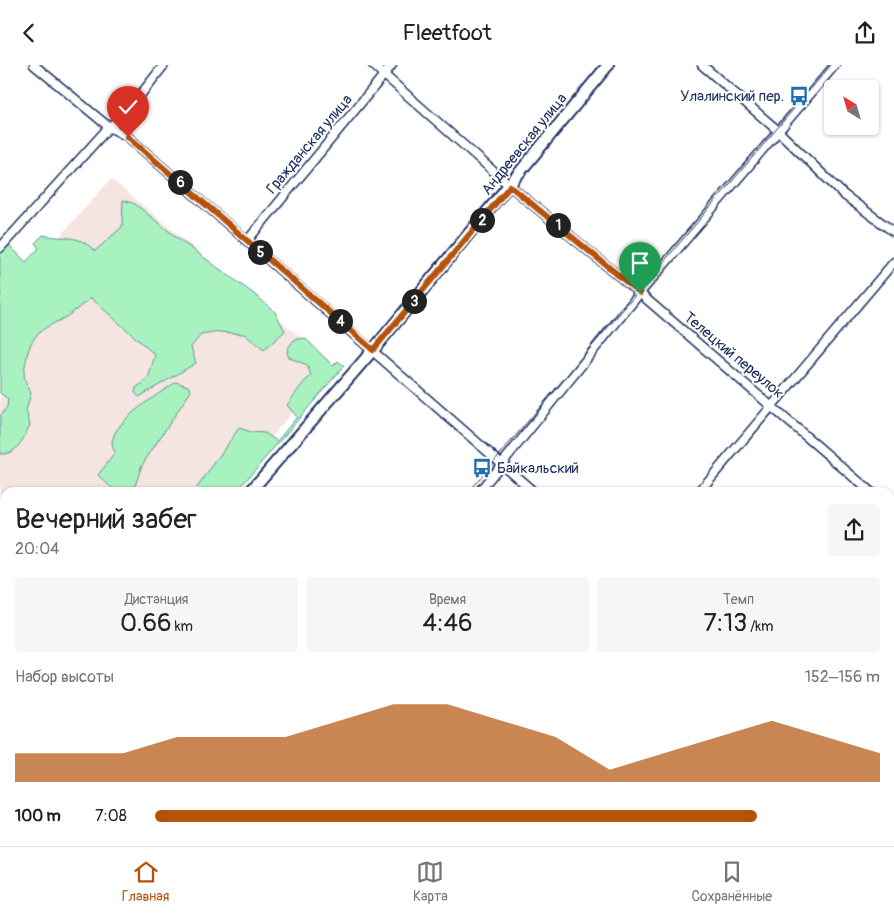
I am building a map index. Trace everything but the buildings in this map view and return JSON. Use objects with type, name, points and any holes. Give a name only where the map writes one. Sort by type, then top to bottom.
[{"type":"street","points":[[34,65],[109,127],[128,137],[528,487]]},
{"type":"street","points":[[0,248],[109,127],[127,112],[164,65]]},
{"type":"street","name":"Телецкий переулок","points":[[373,65],[510,186],[640,293],[865,487]]},
{"type":"street","name":"Гражданская улица","points":[[247,241],[392,65]]},
{"type":"street","name":"Андреевская улица","points":[[254,487],[373,350],[608,65]]},
{"type":"street","points":[[702,65],[778,131],[844,195],[894,233]]},
{"type":"street","points":[[483,487],[640,293],[835,65]]},
{"type":"street","points":[[703,487],[894,262]]},
{"type":"shaded area","points":[[111,179],[333,364],[229,487],[0,487],[0,303]]},
{"type":"green space","points":[[123,200],[135,204],[180,240],[254,294],[275,312],[285,331],[264,350],[244,334],[220,332],[201,335],[191,347],[196,363],[139,397],[135,393],[136,388],[148,379],[155,355],[91,298],[66,317],[46,327],[33,340],[24,371],[31,393],[26,410],[30,425],[16,449],[6,454],[0,454],[0,416],[7,407],[8,399],[0,393],[0,254],[8,244],[26,262],[39,248],[35,243],[43,235],[77,239],[89,245],[95,251],[122,227]]},
{"type":"green space","points":[[305,338],[333,366],[338,361],[344,366],[240,487],[198,487],[239,428],[251,432],[265,433],[277,441],[297,417],[287,405],[304,382],[311,376],[307,365],[290,358],[287,354],[288,348],[294,340]]},
{"type":"green space","points":[[176,382],[188,386],[191,391],[142,465],[135,487],[111,487],[98,475],[115,453],[112,442],[115,433],[129,416]]},
{"type":"tram line","points":[[472,487],[831,65]]},
{"type":"place","name":"Улалинский пер.","points":[[799,96]]},
{"type":"place","name":"Байкальский","points":[[482,468]]},
{"type":"route","points":[[128,137],[373,350],[510,186],[640,293]]}]
